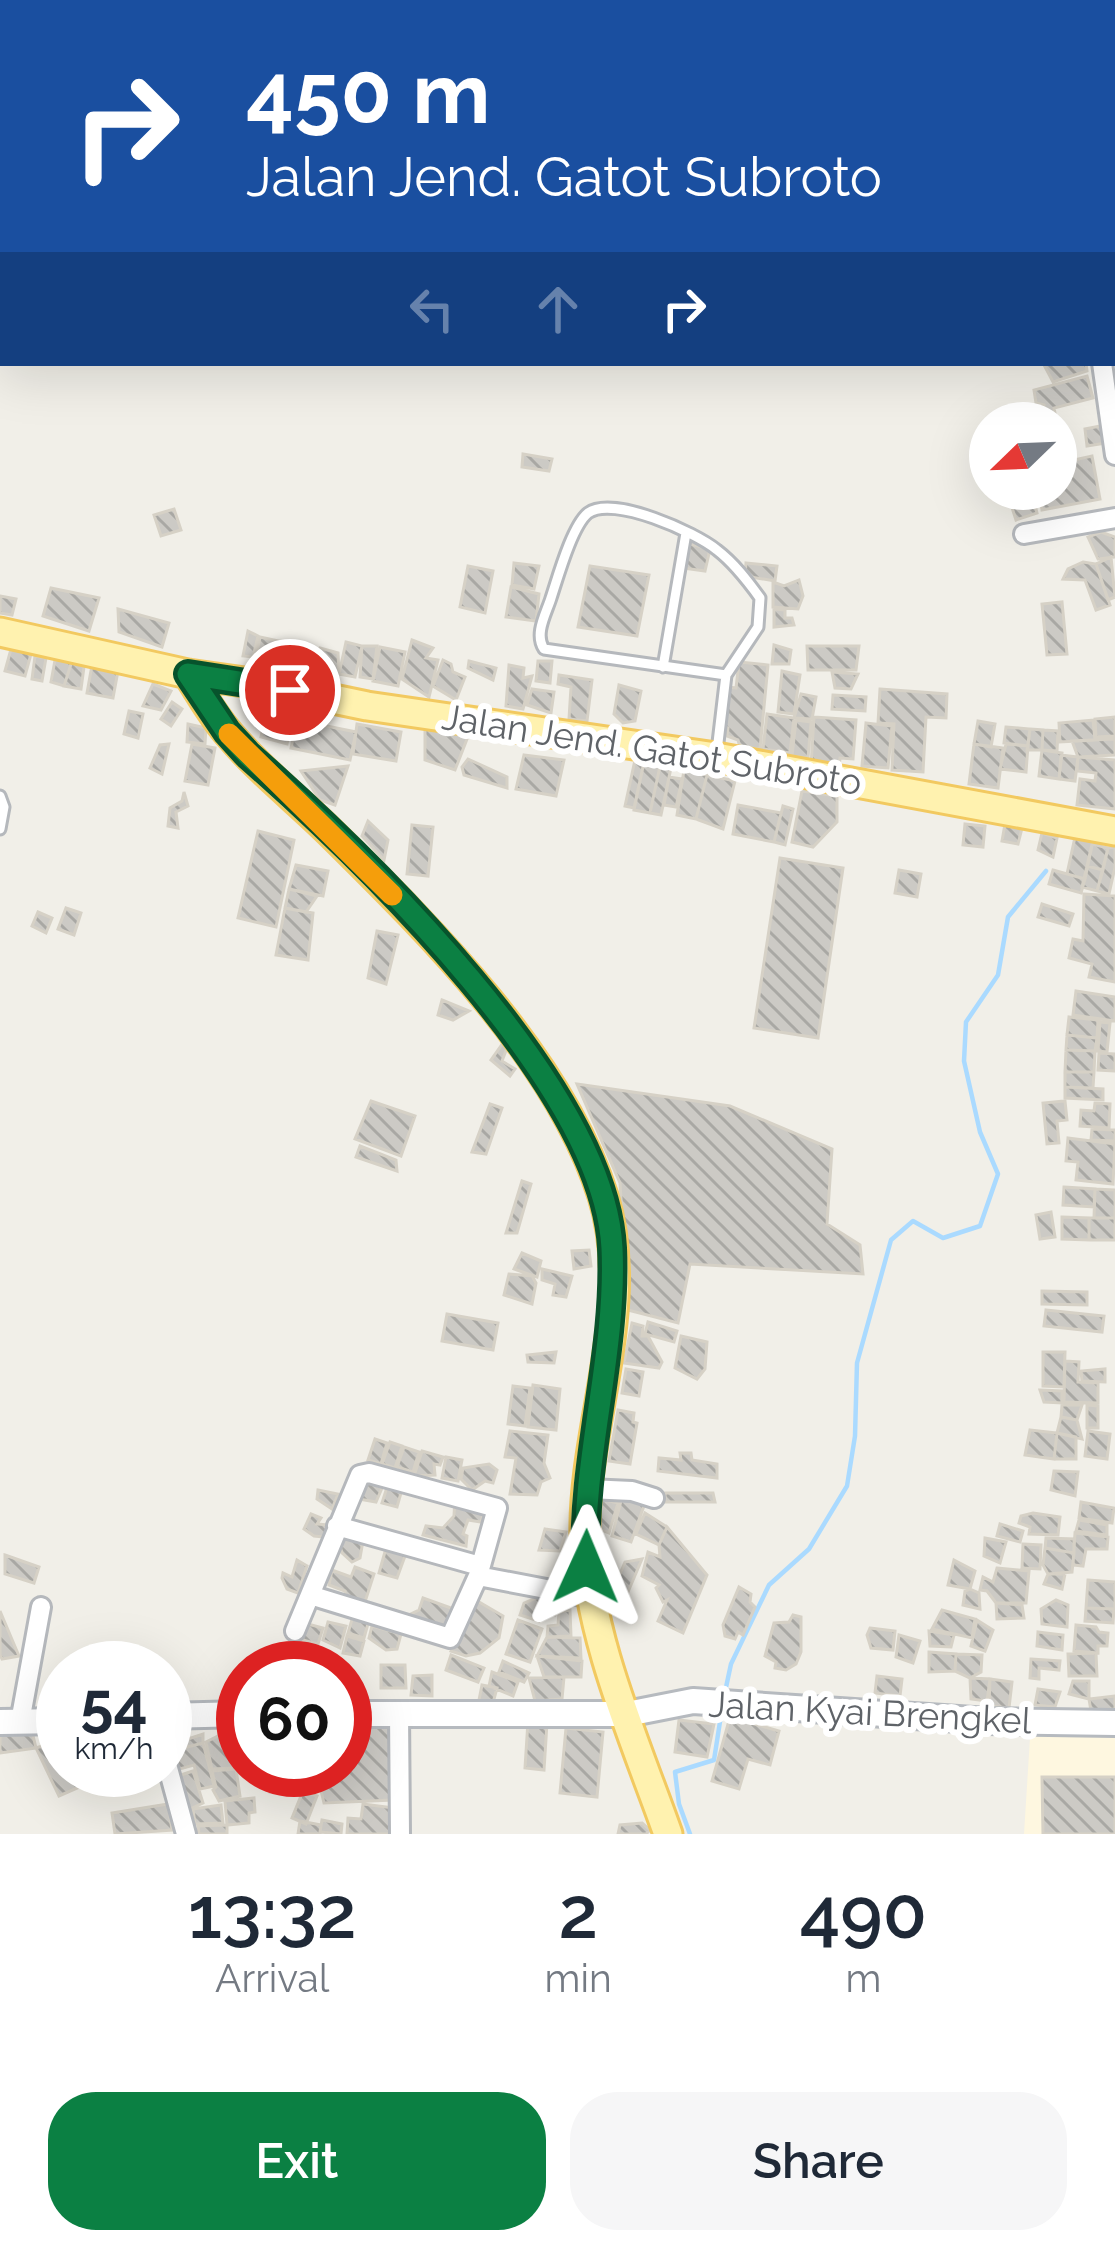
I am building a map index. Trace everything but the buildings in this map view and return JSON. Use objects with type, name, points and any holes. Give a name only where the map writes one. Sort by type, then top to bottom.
[{"type":"main road","name":"Jalan Jend. Gatot Subroto","points":[[0,632],[188,674],[367,706],[716,757],[1115,831]]},
{"type":"main road","points":[[188,674],[238,743],[412,915],[493,1007],[550,1090],[592,1169],[610,1231],[612,1301],[588,1490],[588,1597],[668,1834]]},
{"type":"main road","name":"Jalan Kyai Brengkel","points":[[372,1714],[627,1714],[674,1702],[988,1721],[1115,1723]]},
{"type":"street","points":[[1102,366],[1115,454]]},
{"type":"street","points":[[1024,534],[1115,518]]},
{"type":"street","points":[[295,1630],[355,1480],[367,1473],[495,1505],[479,1571],[448,1639],[310,1595]]},
{"type":"street","points":[[588,1490],[632,1491],[654,1498]]},
{"type":"street","points":[[337,1526],[479,1571],[588,1597]]},
{"type":"street","points":[[10,1722],[40,1607]]},
{"type":"street","points":[[399,1713],[400,1834]]},
{"type":"street","points":[[176,1797],[186,1834]]},
{"type":"lane","points":[[716,757],[726,675],[758,627],[762,602],[712,545],[625,508],[606,507],[589,513],[563,562],[538,635],[540,644],[548,652],[726,675]]},
{"type":"lane","points":[[663,667],[686,533]]},
{"type":"lane","points":[[0,796],[4,806],[0,829]]},
{"type":"shaded area","points":[[1031,1722],[1115,1722],[1115,1834],[1024,1834]]},
{"type":"waterway","points":[[725,1692],[731,1664],[769,1585],[809,1549],[847,1486],[855,1436],[857,1363],[891,1240],[913,1221],[943,1238],[980,1226],[998,1174],[980,1132],[964,1061],[966,1022],[998,975],[1008,917],[1046,871]]},
{"type":"waterway","points":[[690,1834],[679,1804],[675,1772],[714,1760],[722,1709]]},
{"type":"slow traffic","points":[[229,734],[392,895]]},
{"type":"route","points":[[290,690],[188,674],[248,755],[428,932],[493,1007],[562,1112],[602,1193],[612,1251],[612,1301],[588,1490],[586,1567]]}]
